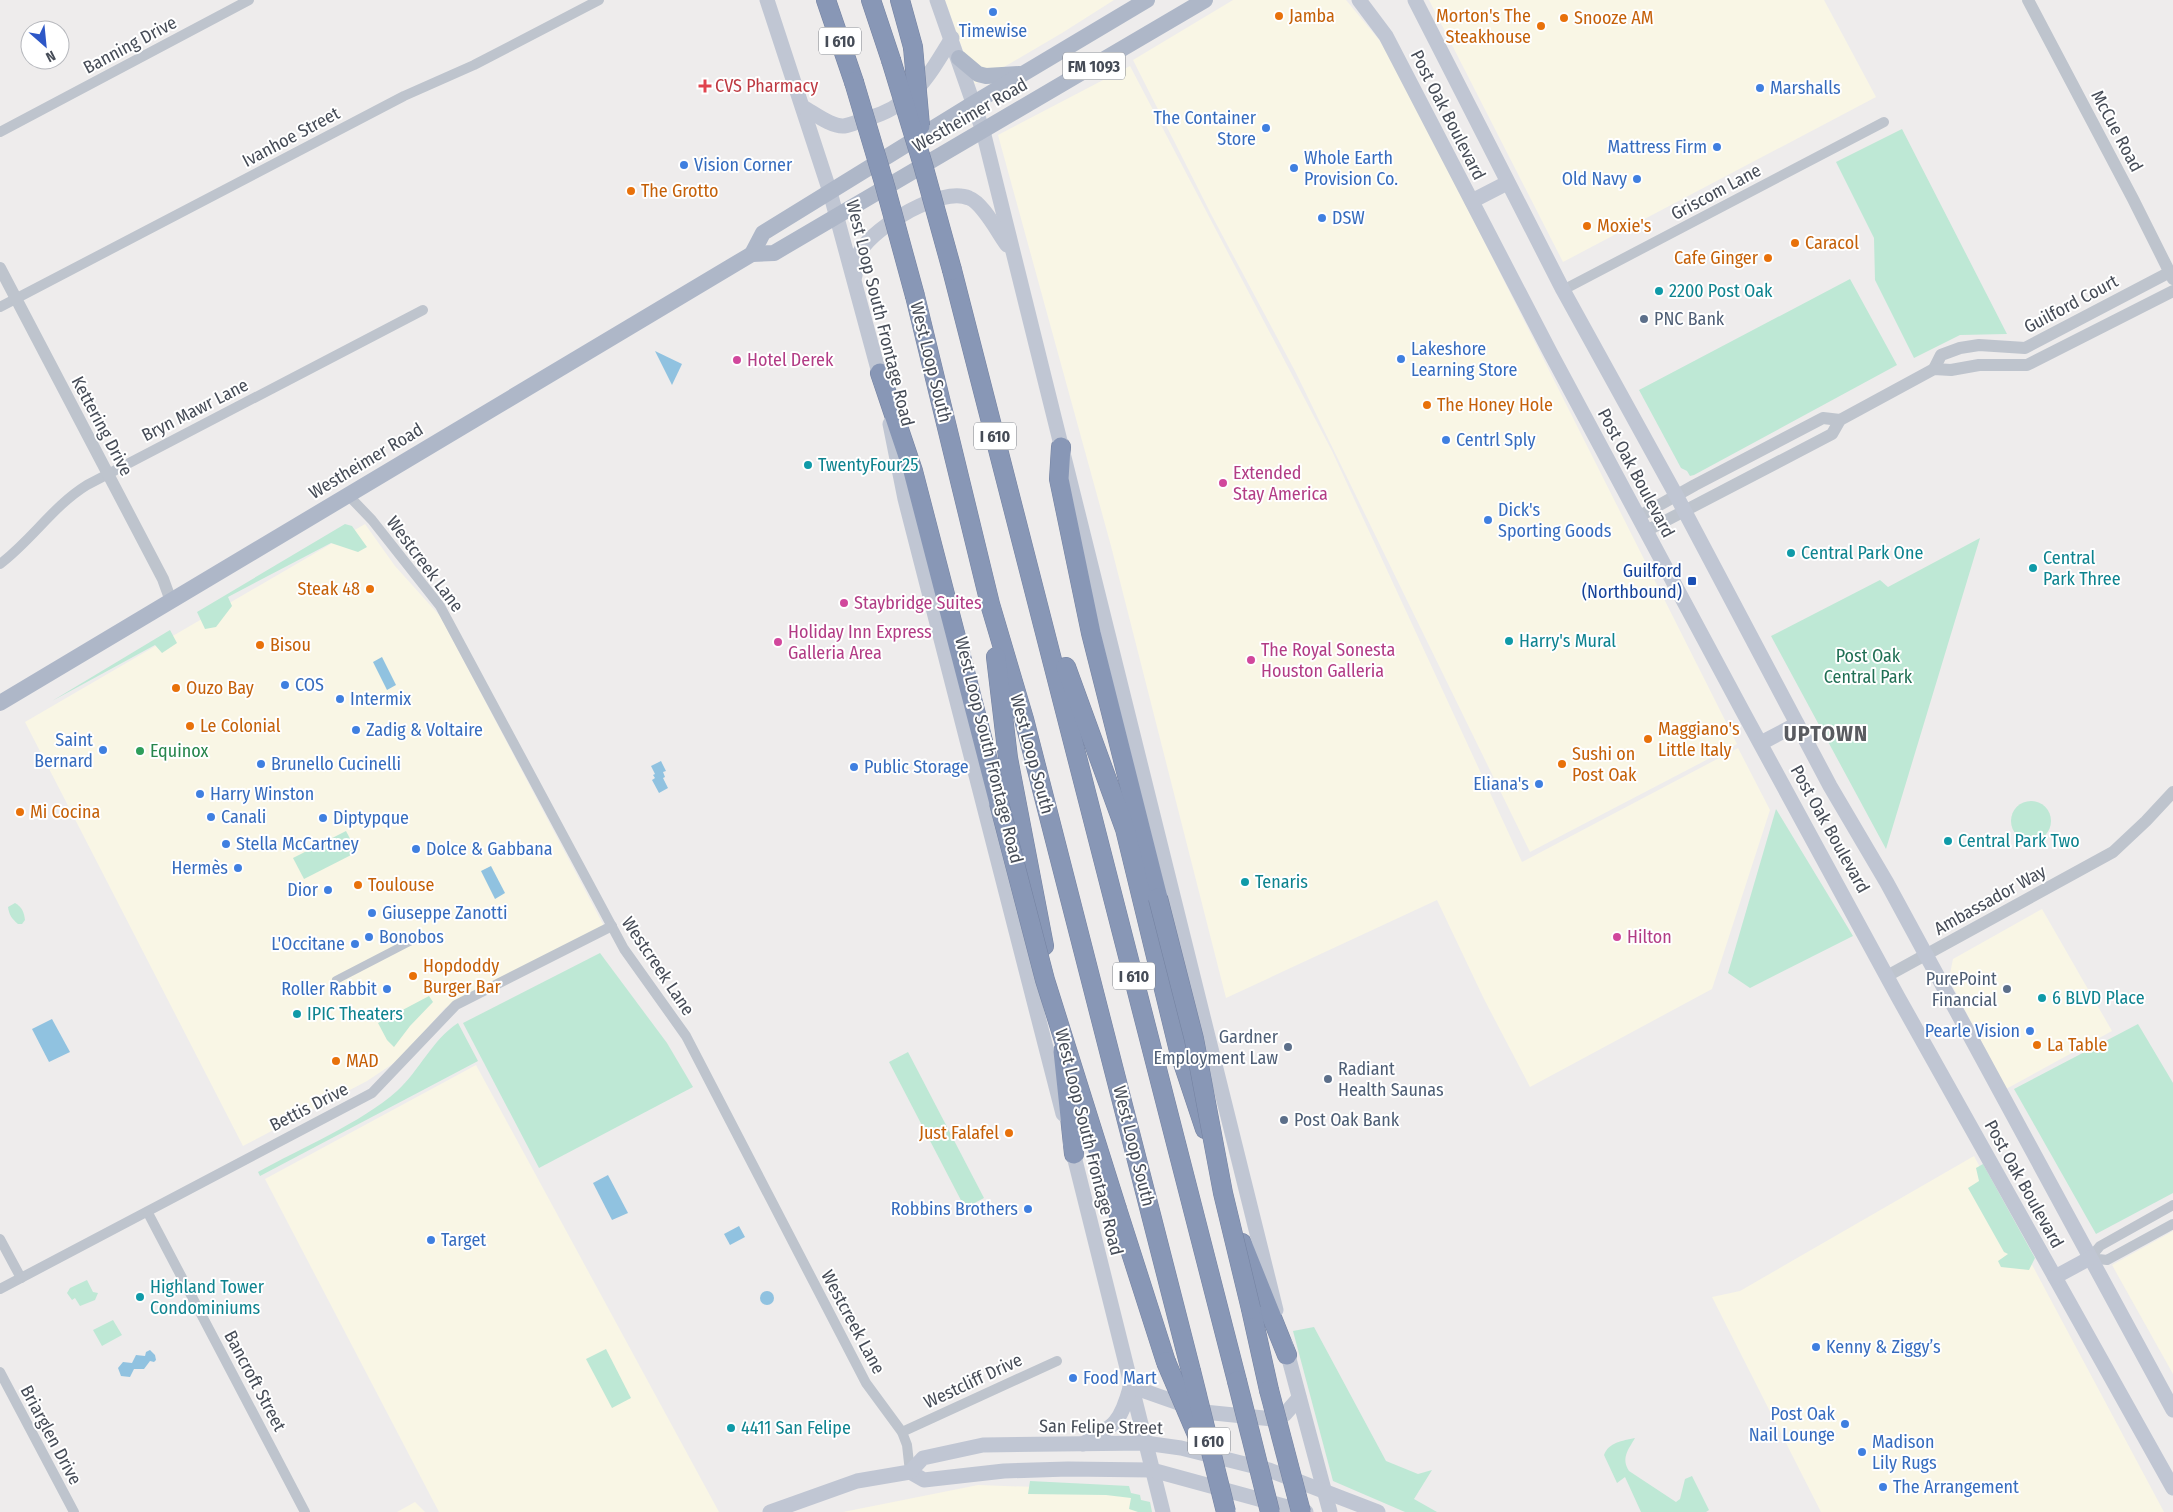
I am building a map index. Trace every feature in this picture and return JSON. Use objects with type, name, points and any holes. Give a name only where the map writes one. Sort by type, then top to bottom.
[{"type":"highway","name":"West Loop South","points":[[826,0],[854,82],[915,296],[990,604],[1026,729],[1226,1512]]},
{"type":"highway","name":"I 610","points":[[871,0],[924,165],[952,270],[1270,1512]]},
{"type":"highway","points":[[900,0],[912,46],[924,165]]},
{"type":"highway","points":[[880,373],[913,472],[1045,980],[1166,1362],[1221,1491]]},
{"type":"highway","points":[[1061,446],[1059,480],[1091,633],[1194,1039],[1223,1193],[1269,1390],[1301,1512]]},
{"type":"highway","points":[[1030,571],[1125,829],[1179,1051],[1245,1254],[1287,1355]]},
{"type":"highway","points":[[990,604],[1008,758],[1062,1039],[1074,1154]]},
{"type":"main road","name":"West Loop South Frontage Road","points":[[768,0],[830,192],[880,373],[905,499],[1074,1154],[1130,1386],[1163,1512]]},
{"type":"main road","points":[[937,0],[952,38],[983,131],[1287,1355],[1330,1512]]},
{"type":"main road","name":"Westheimer Road","points":[[752,254],[763,233],[974,103],[1147,0]]},
{"type":"main road","name":"Westheimer Road","points":[[0,703],[752,254],[774,253],[1205,0]]},
{"type":"main road","name":"Post Oak Boulevard","points":[[1359,0],[1386,36],[1638,517],[1887,976],[2173,1488]]},
{"type":"main road","name":"Post Oak Boulevard","points":[[1415,0],[1563,290],[1676,495],[1797,724],[1926,955],[2173,1410]]},
{"type":"main road","points":[[803,107],[843,126],[880,115],[910,97],[930,74],[952,38]]},
{"type":"main road","points":[[959,58],[978,74],[986,76],[1023,74]]},
{"type":"main road","points":[[1472,201],[1507,183]]},
{"type":"main road","points":[[854,283],[856,260],[868,239],[904,214],[928,202],[949,195],[972,199],[980,206],[1012,252]]},
{"type":"main road","points":[[1761,743],[1797,724]]},
{"type":"main road","points":[[2055,1277],[2090,1258]]},
{"type":"main road","points":[[1082,1444],[1112,1426],[1121,1416],[1130,1386],[1204,1412],[1273,1419],[1285,1414],[1299,1398]]},
{"type":"main road","name":"San Felipe Street","points":[[776,1510],[858,1481],[910,1472],[923,1458],[983,1445],[1145,1443],[1226,1458],[1269,1470],[1323,1489],[1378,1512]]},
{"type":"main road","name":"San Felipe Street","points":[[910,1472],[924,1480],[1022,1470],[1068,1468],[1152,1470],[1306,1512]]},
{"type":"street","name":"Banning Drive","points":[[0,132],[249,0]]},
{"type":"street","name":"Ivanhoe Street","points":[[0,307],[404,96],[474,65],[599,0]]},
{"type":"street","name":"McCue Road","points":[[2028,0],[2133,199],[2171,276]]},
{"type":"street","name":"Griscom Lane","points":[[1563,290],[1884,122]]},
{"type":"street","name":"Kettering Drive","points":[[0,268],[163,578],[171,601]]},
{"type":"street","name":"Guilford Court","points":[[1934,369],[1941,355],[1960,348],[1980,345],[2025,348],[2122,298],[2171,276]]},
{"type":"street","name":"Guilford Court","points":[[1646,531],[1832,434],[1840,420],[1934,369],[1951,370],[1979,365],[2027,365],[2173,291]]},
{"type":"street","points":[[2122,298],[2130,313]]},
{"type":"street","name":"Bryn Mawr Lane","points":[[0,564],[20,547],[75,492],[422,310]]},
{"type":"street","name":"Guilford Court","points":[[1638,517],[1823,418],[1840,420]]},
{"type":"street","name":"Westcreek Lane","points":[[348,495],[372,520],[440,606],[612,926],[638,971],[686,1036],[866,1383],[902,1432],[907,1445],[910,1472]]},
{"type":"street","name":"Ambassador Way","points":[[1887,976],[2113,852],[2173,792]]},
{"type":"street","name":"Bettis Drive","points":[[0,1289],[372,1093],[456,1005],[612,926]]},
{"type":"street","points":[[336,980],[420,936]]},
{"type":"street","points":[[2090,1258],[2100,1246],[2173,1205]]},
{"type":"street","name":"Bancroft Street","points":[[148,1212],[305,1512]]},
{"type":"street","points":[[2090,1258],[2107,1260],[2173,1224]]},
{"type":"street","points":[[0,1238],[21,1278]]},
{"type":"street","name":"Westcliff Drive","points":[[902,1432],[1057,1361]]},
{"type":"street","name":"Briarglen Drive","points":[[0,1372],[74,1512]]},
{"type":"shaded area","points":[[945,0],[1114,0],[975,84]]},
{"type":"shaded area","points":[[1233,0],[1346,0],[1380,41],[1412,98],[1737,744],[1530,852],[1296,373],[1211,214],[1133,60]]},
{"type":"shaded area","points":[[1429,0],[1824,0],[1876,97],[1563,262]]},
{"type":"shaded area","points":[[1130,66],[1332,451],[1522,862],[1738,748],[1770,810],[1712,989],[1530,1087],[1484,999],[1437,900],[1226,998],[1111,546],[998,135]]},
{"type":"shaded area","points":[[365,524],[395,566],[440,616],[604,926],[445,1008],[400,1059],[367,1081],[243,1146],[25,722]]},
{"type":"shaded area","points":[[2042,909],[2112,1031],[2006,1089],[1949,979],[1953,959]]},
{"type":"shaded area","points":[[476,1065],[719,1512],[439,1512],[265,1179]]},
{"type":"shaded area","points":[[1974,1156],[2164,1512],[1821,1512],[1712,1297],[1740,1291]]},
{"type":"shaded area","points":[[2173,1231],[2173,1374],[2112,1265]]},
{"type":"shaded area","points":[[978,1485],[1123,1490],[1145,1509],[1144,1512],[843,1512]]},
{"type":"shaded area","points":[[415,1502],[425,1512],[397,1512]]},
{"type":"green space","points":[[1902,129],[2007,334],[1960,335],[1914,358],[1875,280],[1874,238],[1836,162]]},
{"type":"green space","points":[[1850,279],[1897,365],[1690,476],[1687,471],[1681,468],[1639,390]]},
{"type":"green space","points":[[345,524],[352,526],[367,547],[358,552],[331,543],[228,597],[232,606],[216,627],[205,629],[197,612]]},
{"type":"green space","name":"Post Oak Central Park","points":[[1980,538],[1886,849],[1771,636],[1880,580],[1888,587]]},
{"type":"green space","points":[[170,630],[177,643],[162,653],[155,645],[52,701]]},
{"type":"green space","points":[[2035,801],[2042,804],[2048,810],[2051,821],[2050,829],[2042,838],[2035,841],[2027,841],[2020,838],[2012,829],[2011,817],[2014,810],[2023,802]]},
{"type":"green space","points":[[1776,809],[1853,936],[1750,988],[1728,973]]},
{"type":"green space","points":[[346,831],[357,852],[304,879],[293,858]]},
{"type":"green space","points":[[15,903],[23,912],[25,920],[22,924],[18,924],[9,912],[8,907]]},
{"type":"green space","points":[[600,953],[667,1043],[693,1087],[539,1168],[463,1023]]},
{"type":"green space","points":[[429,996],[433,1002],[410,1026],[394,1047],[387,1040],[378,1023]]},
{"type":"green space","points":[[458,1023],[478,1061],[260,1176],[258,1172],[349,1124],[382,1103],[405,1083],[433,1046]]},
{"type":"green space","points":[[2138,1024],[2173,1083],[2173,1193],[2096,1234],[2014,1089]]},
{"type":"green space","points":[[908,1052],[984,1198],[965,1208],[889,1062]]},
{"type":"green space","points":[[1983,1164],[2035,1258],[2029,1270],[2001,1267],[1998,1261],[2008,1254],[2004,1252],[1968,1188],[1979,1181],[1976,1168]]},
{"type":"green space","points":[[87,1280],[93,1292],[98,1293],[95,1300],[80,1306],[75,1298],[72,1300],[67,1293],[70,1288]]},
{"type":"green space","points":[[113,1320],[122,1335],[102,1346],[93,1330]]},
{"type":"green space","points":[[1314,1327],[1386,1461],[1418,1474],[1432,1470],[1414,1499],[1437,1512],[1405,1512],[1333,1481],[1293,1331]]},
{"type":"green space","points":[[606,1349],[631,1398],[612,1408],[586,1359]]},
{"type":"green space","points":[[1635,1438],[1626,1458],[1629,1471],[1676,1502],[1680,1499],[1685,1479],[1692,1476],[1709,1510],[1706,1512],[1641,1512],[1625,1477],[1617,1483],[1604,1455],[1609,1447],[1621,1441]]},
{"type":"green space","points":[[1030,1481],[1129,1486],[1131,1493],[1140,1495],[1141,1500],[1150,1502],[1152,1512],[1138,1512],[1129,1509],[1131,1498],[1106,1495],[1028,1494]]},
{"type":"water","points":[[655,351],[682,364],[672,385]]},
{"type":"water","points":[[382,657],[396,685],[387,690],[373,662]]},
{"type":"water","points":[[661,761],[666,771],[663,772],[665,777],[663,778],[668,788],[659,793],[652,780],[655,778],[653,775],[655,774],[651,766]]},
{"type":"water","points":[[491,866],[505,893],[495,899],[481,871]]},
{"type":"water","points":[[52,1019],[70,1052],[49,1062],[32,1029]]},
{"type":"water","points":[[608,1175],[628,1213],[612,1220],[593,1183]]},
{"type":"water","points":[[739,1226],[745,1237],[730,1245],[724,1234]]},
{"type":"water","points":[[767,1291],[772,1293],[774,1298],[772,1303],[767,1305],[762,1303],[760,1298],[762,1293]]},
{"type":"water","points":[[150,1350],[155,1355],[156,1360],[154,1362],[150,1361],[144,1369],[134,1369],[130,1377],[121,1376],[118,1368],[123,1362],[132,1363],[136,1355],[145,1356],[146,1352]]},
{"type":"place","name":"Timewise","points":[[993,12]]},
{"type":"place","name":"Jamba","points":[[1279,16]]},
{"type":"place","name":"Snooze AM","points":[[1564,18]]},
{"type":"place","name":"Morton's The Steakhouse","points":[[1541,26]]},
{"type":"place","name":"CVS Pharmacy","points":[[705,86]]},
{"type":"place","name":"Marshalls","points":[[1760,88]]},
{"type":"place","name":"The Container Store","points":[[1266,128]]},
{"type":"place","name":"Mattress Firm","points":[[1717,147]]},
{"type":"place","name":"Vision Corner","points":[[684,165]]},
{"type":"place","name":"Whole Earth Provision Co.","points":[[1294,168]]},
{"type":"place","name":"Old Navy","points":[[1637,179]]},
{"type":"place","name":"The Grotto","points":[[631,191]]},
{"type":"place","name":"DSW","points":[[1322,218]]},
{"type":"place","name":"Moxie's","points":[[1587,226]]},
{"type":"place","name":"Caracol","points":[[1795,243]]},
{"type":"place","name":"Cafe Ginger","points":[[1768,258]]},
{"type":"place","name":"2200 Post Oak","points":[[1659,291]]},
{"type":"place","name":"PNC Bank","points":[[1644,319]]},
{"type":"place","name":"Lakeshore Learning Store","points":[[1401,359]]},
{"type":"place","name":"Hotel Derek","points":[[737,360]]},
{"type":"place","name":"The Honey Hole","points":[[1427,405]]},
{"type":"place","name":"Centrl Sply","points":[[1446,440]]},
{"type":"place","name":"TwentyFour25","points":[[808,465]]},
{"type":"place","name":"Extended Stay America","points":[[1223,483]]},
{"type":"place","name":"Dick's Sporting Goods","points":[[1488,520]]},
{"type":"place","name":"Central Park One","points":[[1791,553]]},
{"type":"place","name":"Central Park Three","points":[[2033,568]]},
{"type":"place","name":"Guilford (Northbound)","points":[[1692,581]]},
{"type":"place","name":"Steak 48","points":[[370,589]]},
{"type":"place","name":"Staybridge Suites","points":[[844,603]]},
{"type":"place","name":"Harry's Mural","points":[[1509,641]]},
{"type":"place","name":"Holiday Inn Express Galleria Area","points":[[778,642]]},
{"type":"place","name":"Bisou","points":[[260,645]]},
{"type":"place","name":"The Royal Sonesta Houston Galleria","points":[[1251,660]]},
{"type":"place","name":"COS","points":[[285,685]]},
{"type":"place","name":"Ouzo Bay","points":[[176,688]]},
{"type":"place","name":"Intermix","points":[[340,699]]},
{"type":"place","name":"Le Colonial","points":[[190,726]]},
{"type":"place","name":"Zadig & Voltaire","points":[[356,730]]},
{"type":"place","name":"Maggiano's Little Italy","points":[[1648,739]]},
{"type":"place","name":"Saint Bernard","points":[[103,750]]},
{"type":"place","name":"Equinox","points":[[140,751]]},
{"type":"place","name":"Brunello Cucinelli","points":[[261,764]]},
{"type":"place","name":"Sushi on Post Oak","points":[[1562,764]]},
{"type":"place","name":"Public Storage","points":[[854,767]]},
{"type":"place","name":"Eliana's","points":[[1539,784]]},
{"type":"place","name":"Harry Winston","points":[[200,794]]},
{"type":"place","name":"Mi Cocina","points":[[20,812]]},
{"type":"place","name":"Canali","points":[[211,817]]},
{"type":"place","name":"Diptypque","points":[[323,818]]},
{"type":"place","name":"Central Park Two","points":[[1948,841]]},
{"type":"place","name":"Stella McCartney","points":[[226,844]]},
{"type":"place","name":"Dolce & Gabbana","points":[[416,849]]},
{"type":"place","name":"Hermès","points":[[238,868]]},
{"type":"place","name":"Tenaris","points":[[1245,882]]},
{"type":"place","name":"Toulouse","points":[[358,885]]},
{"type":"place","name":"Dior","points":[[328,890]]},
{"type":"place","name":"Giuseppe Zanotti","points":[[372,913]]},
{"type":"place","name":"Bonobos","points":[[369,937]]},
{"type":"place","name":"Hilton","points":[[1617,937]]},
{"type":"place","name":"L'Occitane","points":[[355,944]]},
{"type":"place","name":"Hopdoddy Burger Bar","points":[[413,976]]},
{"type":"place","name":"Roller Rabbit","points":[[387,989]]},
{"type":"place","name":"PurePoint Financial","points":[[2007,989]]},
{"type":"place","name":"6 BLVD Place","points":[[2042,998]]},
{"type":"place","name":"IPIC Theaters","points":[[297,1014]]},
{"type":"place","name":"Pearle Vision","points":[[2030,1031]]},
{"type":"place","name":"La Table","points":[[2037,1045]]},
{"type":"place","name":"Gardner Employment Law","points":[[1288,1047]]},
{"type":"place","name":"MAD","points":[[336,1061]]},
{"type":"place","name":"Radiant Health Saunas","points":[[1328,1079]]},
{"type":"place","name":"Post Oak Bank","points":[[1284,1120]]},
{"type":"place","name":"Just Falafel","points":[[1009,1133]]},
{"type":"place","name":"Robbins Brothers","points":[[1028,1209]]},
{"type":"place","name":"Target","points":[[431,1240]]},
{"type":"place","name":"Highland Tower Condominiums","points":[[140,1297]]},
{"type":"place","name":"Kenny & Ziggy’s","points":[[1816,1347]]},
{"type":"place","name":"Food Mart","points":[[1073,1378]]},
{"type":"place","name":"Post Oak Nail Lounge","points":[[1845,1424]]},
{"type":"place","name":"4411 San Felipe","points":[[731,1428]]},
{"type":"place","name":"Madison Lily Rugs","points":[[1862,1452]]},
{"type":"place","name":"The Arrangement","points":[[1883,1487]]},
{"type":"district","name":"UPTOWN","points":[[1826,733]]}]
